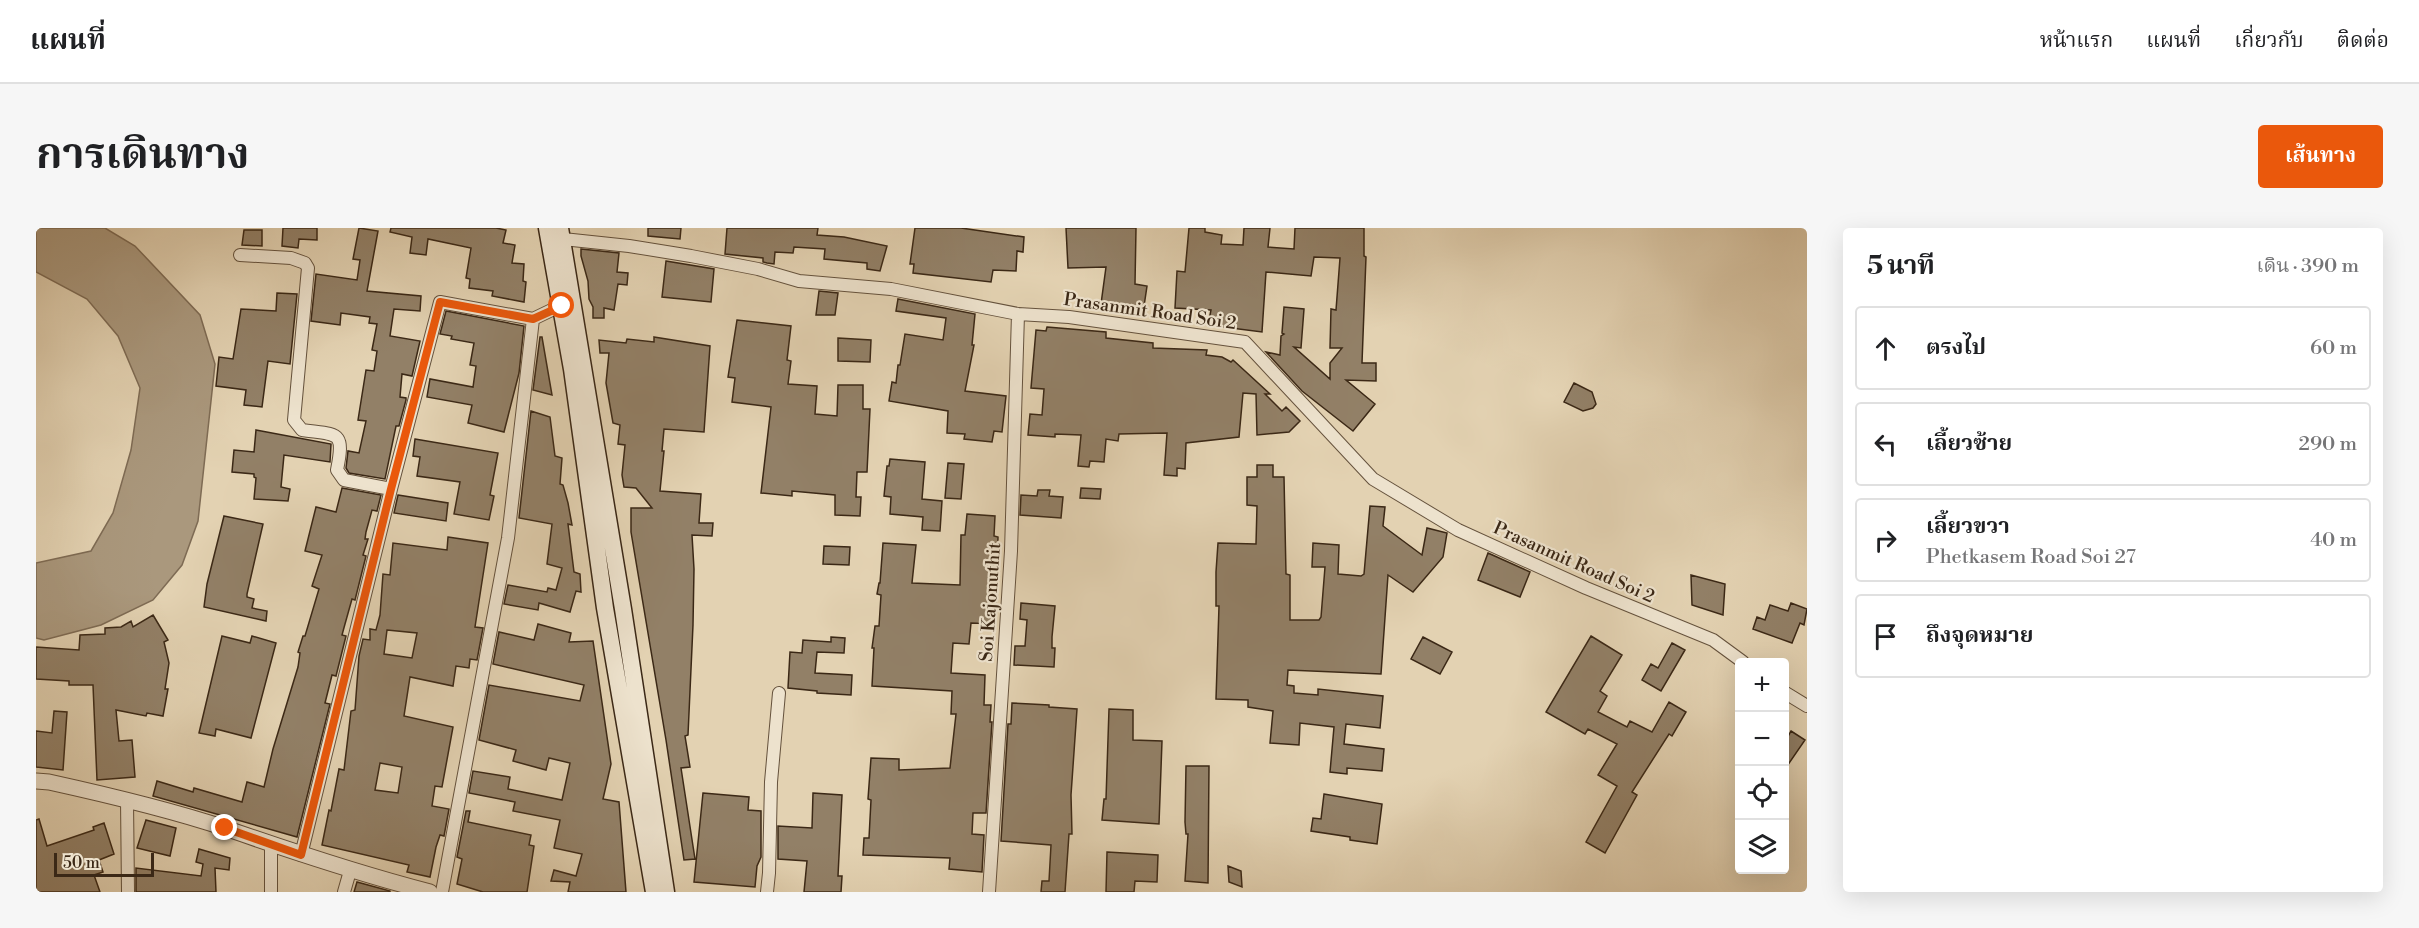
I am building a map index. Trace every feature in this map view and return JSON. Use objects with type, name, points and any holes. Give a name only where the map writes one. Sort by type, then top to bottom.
[{"type":"main road","points":[[547,228],[577,367],[666,892]]},
{"type":"main road","points":[[561,234],[605,608],[654,892]]},
{"type":"street","name":"Prasanmit Road Soi 2","points":[[561,234],[758,269],[798,281],[891,289],[1018,314],[1069,317],[1245,342],[1373,479],[1458,530],[1586,588],[1713,640],[1736,658]]},
{"type":"street","points":[[240,255],[291,258],[305,263],[308,268],[294,420],[302,430],[334,434],[338,438],[341,448],[337,470],[344,480],[391,489]]},
{"type":"street","points":[[301,855],[391,489],[440,302],[533,319],[562,306]]},
{"type":"street","name":"Soi Kajonuthit","points":[[989,892],[1011,551],[1018,314]]},
{"type":"street","points":[[442,892],[508,538],[533,319]]},
{"type":"street","points":[[767,892],[771,782],[779,693]]},
{"type":"street","points":[[1789,695],[1807,706]]},
{"type":"street","points":[[36,781],[127,800],[225,828],[271,846],[350,871],[430,892]]},
{"type":"street","points":[[127,800],[128,892]]},
{"type":"street","points":[[271,846],[271,892]]},
{"type":"street","points":[[344,892],[350,871]]},
{"type":"shaded area","points":[[36,228],[105,228],[135,246],[200,315],[215,364],[198,521],[182,565],[153,600],[101,625],[44,640],[36,638],[36,563],[91,551],[113,513],[131,450],[140,388],[118,336],[87,299],[36,272]]},
{"type":"building","points":[[283,228],[317,228],[317,240],[299,239],[298,248],[282,246]]},
{"type":"building","points":[[359,228],[378,231],[367,291],[421,296],[420,311],[394,309],[390,336],[420,341],[412,376],[402,374],[400,397],[406,400],[399,426],[396,426],[385,479],[349,473],[346,468],[348,451],[359,453],[366,421],[358,420],[366,370],[374,371],[377,351],[372,350],[377,324],[369,323],[370,317],[341,313],[340,325],[311,321],[316,274],[357,280],[360,260],[353,259]]},
{"type":"building","points":[[391,228],[496,228],[506,230],[503,243],[515,245],[512,263],[524,264],[523,281],[526,282],[524,302],[492,296],[493,291],[469,288],[470,279],[466,278],[471,248],[428,239],[426,255],[410,253],[412,237],[390,232]]},
{"type":"building","points":[[648,228],[681,228],[680,239],[648,236]]},
{"type":"building","points":[[727,228],[818,228],[817,235],[844,237],[887,246],[880,271],[867,269],[867,263],[824,259],[825,249],[794,247],[793,253],[775,252],[774,264],[763,262],[763,258],[725,254]]},
{"type":"building","points":[[915,228],[961,228],[1024,237],[1023,252],[1017,251],[1016,271],[993,270],[991,282],[913,273],[914,264],[910,264]]},
{"type":"building","points":[[1066,228],[1136,228],[1135,284],[1147,286],[1143,313],[1109,309],[1109,306],[1101,304],[1106,267],[1068,268]]},
{"type":"building","points":[[1189,228],[1205,228],[1205,232],[1222,235],[1221,244],[1243,245],[1244,228],[1270,228],[1268,247],[1294,249],[1295,228],[1364,228],[1364,256],[1366,257],[1362,363],[1376,363],[1376,381],[1346,380],[1375,404],[1353,431],[1302,391],[1266,352],[1280,355],[1281,336],[1284,334],[1282,333],[1284,307],[1304,309],[1301,348],[1294,347],[1330,379],[1330,363],[1342,348],[1330,348],[1331,309],[1336,310],[1340,258],[1314,257],[1311,276],[1266,272],[1262,332],[1208,325],[1211,310],[1175,308],[1177,271],[1185,272]]},
{"type":"building","points":[[244,230],[262,230],[262,246],[242,245]]},
{"type":"building","points":[[581,249],[619,253],[617,272],[628,273],[627,285],[618,284],[614,310],[604,308],[604,318],[593,318],[593,307],[589,299],[588,281]]},
{"type":"building","points":[[666,261],[714,269],[711,302],[662,297]]},
{"type":"building","points":[[819,291],[838,293],[835,315],[816,315]]},
{"type":"building","points":[[277,293],[297,294],[290,364],[268,361],[262,407],[244,405],[246,390],[216,386],[219,357],[233,359],[241,309],[276,311]]},
{"type":"building","points":[[898,299],[975,314],[972,345],[974,345],[965,391],[1006,396],[1002,432],[994,431],[992,442],[964,439],[965,434],[947,433],[948,411],[889,401],[892,382],[896,383],[905,334],[943,340],[946,318],[896,311]]},
{"type":"building","points":[[446,311],[524,326],[519,373],[504,432],[468,423],[472,405],[427,397],[430,379],[473,387],[476,366],[470,365],[474,343],[451,339],[452,336],[440,334]]},
{"type":"building","points":[[737,320],[791,326],[787,360],[791,361],[788,384],[817,386],[815,414],[837,416],[838,385],[863,385],[863,409],[870,409],[867,472],[857,472],[856,497],[861,497],[860,516],[835,515],[835,495],[792,491],[792,496],[761,493],[771,407],[732,402],[735,378],[728,377]]},
{"type":"building","points":[[1047,327],[1106,332],[1106,338],[1153,343],[1153,348],[1207,350],[1206,355],[1222,357],[1231,362],[1233,360],[1270,394],[1265,394],[1282,411],[1286,407],[1300,421],[1289,432],[1257,435],[1256,394],[1243,393],[1239,437],[1186,443],[1185,469],[1177,468],[1177,476],[1164,475],[1167,433],[1119,434],[1118,441],[1106,439],[1104,462],[1090,461],[1089,467],[1078,466],[1081,435],[1055,434],[1055,437],[1028,435],[1030,414],[1042,415],[1044,389],[1031,388],[1036,330],[1046,331]]},
{"type":"building","points":[[540,337],[542,337],[552,395],[533,390]]},
{"type":"building","points":[[654,337],[710,346],[704,432],[664,429],[662,451],[664,451],[660,491],[701,494],[699,523],[713,523],[712,536],[692,535],[693,625],[688,735],[685,736],[690,767],[681,768],[695,859],[684,860],[631,532],[631,508],[652,508],[636,488],[624,487],[622,475],[625,445],[618,444],[620,425],[613,423],[606,383],[609,353],[600,353],[599,340],[626,343],[627,339],[654,342]]},
{"type":"building","points":[[838,338],[871,340],[870,362],[838,361]]},
{"type":"building","points":[[1574,383],[1592,392],[1596,404],[1593,408],[1583,411],[1564,402]]},
{"type":"building","points":[[531,411],[550,417],[555,456],[562,458],[560,484],[563,485],[568,503],[572,525],[568,524],[574,572],[580,574],[581,592],[576,591],[570,612],[539,603],[538,610],[504,604],[508,585],[547,592],[548,588],[556,590],[562,568],[547,564],[552,524],[519,518]]},
{"type":"building","points":[[256,430],[331,444],[330,462],[284,455],[281,487],[290,489],[288,501],[254,499],[256,478],[254,474],[232,472],[234,450],[254,452]]},
{"type":"building","points":[[415,439],[498,453],[490,495],[494,496],[489,520],[454,514],[460,482],[417,476],[420,457],[413,456]]},
{"type":"building","points":[[890,459],[925,462],[922,499],[942,501],[940,531],[922,530],[923,517],[890,514],[891,497],[884,496],[887,466],[889,466]]},
{"type":"building","points":[[948,463],[964,464],[961,499],[945,498]]},
{"type":"building","points":[[1257,465],[1273,465],[1273,477],[1284,477],[1286,574],[1290,575],[1290,620],[1319,620],[1321,617],[1325,567],[1312,567],[1313,543],[1339,545],[1338,574],[1361,576],[1364,574],[1370,506],[1385,507],[1383,526],[1422,555],[1427,528],[1447,533],[1443,557],[1413,592],[1388,575],[1381,674],[1288,670],[1287,685],[1294,686],[1294,693],[1318,695],[1318,689],[1383,696],[1380,728],[1346,724],[1344,744],[1384,749],[1382,771],[1347,768],[1347,774],[1330,772],[1334,727],[1300,723],[1299,745],[1270,743],[1273,711],[1248,707],[1248,700],[1216,699],[1219,606],[1216,606],[1218,543],[1256,544],[1257,506],[1247,505],[1247,477],[1257,477]]},
{"type":"building","points":[[342,488],[381,495],[377,511],[372,510],[366,532],[365,539],[368,539],[363,555],[366,556],[355,600],[352,599],[342,635],[346,636],[336,676],[332,675],[325,703],[330,704],[297,837],[153,796],[157,781],[193,792],[194,788],[242,802],[247,782],[264,787],[298,667],[300,653],[298,652],[319,589],[312,586],[322,555],[305,551],[316,507],[336,512]]},
{"type":"building","points":[[1081,488],[1101,489],[1100,499],[1080,498]]},
{"type":"building","points":[[1038,490],[1050,490],[1049,496],[1063,497],[1061,518],[1020,515],[1021,495],[1037,496]]},
{"type":"building","points":[[398,495],[448,503],[446,521],[394,513]]},
{"type":"building","points":[[967,514],[995,516],[994,536],[998,537],[995,624],[971,623],[969,644],[953,643],[951,673],[985,675],[984,705],[991,705],[986,813],[973,813],[972,834],[984,835],[982,872],[949,869],[950,858],[863,855],[864,838],[869,838],[871,800],[868,799],[871,758],[899,759],[899,770],[950,768],[956,714],[951,714],[952,691],[872,686],[874,648],[872,648],[875,626],[879,626],[881,595],[877,594],[883,543],[916,545],[912,583],[960,585],[961,535],[965,535]]},
{"type":"building","points":[[224,516],[263,524],[247,597],[254,599],[252,608],[267,611],[266,621],[204,607],[207,584]]},
{"type":"building","points":[[448,537],[488,543],[475,627],[483,628],[477,660],[470,659],[469,668],[456,666],[453,686],[410,677],[404,716],[453,727],[442,787],[435,786],[432,806],[449,809],[444,836],[440,835],[430,877],[407,872],[409,865],[322,845],[339,769],[344,770],[351,711],[355,710],[359,656],[363,639],[370,640],[370,629],[376,630],[380,615],[383,574],[390,575],[393,543],[447,550]],"holes":[[[387,630],[417,633],[412,658],[384,654]],[[380,763],[402,767],[398,793],[375,790]]]},
{"type":"building","points":[[824,546],[850,547],[849,565],[823,564]]},
{"type":"building","points":[[1488,553],[1530,572],[1520,597],[1478,580]]},
{"type":"building","points":[[1691,575],[1725,584],[1723,615],[1692,605]]},
{"type":"building","points":[[1021,603],[1055,606],[1052,637],[1052,648],[1055,648],[1054,667],[1014,665],[1015,646],[1025,646],[1027,620],[1020,619]]},
{"type":"building","points":[[1791,603],[1807,609],[1804,625],[1800,623],[1792,643],[1753,629],[1757,617],[1765,620],[1770,605],[1788,611]]},
{"type":"building","points":[[153,615],[168,640],[164,642],[169,663],[165,689],[168,689],[163,716],[147,713],[146,716],[116,710],[119,741],[132,740],[135,777],[97,780],[93,685],[69,685],[69,681],[36,679],[36,647],[79,650],[80,635],[105,634],[105,628],[121,627],[131,621],[133,627]]},
{"type":"building","points":[[538,624],[571,633],[569,642],[593,641],[611,764],[603,799],[619,802],[626,892],[568,892],[570,882],[551,881],[554,870],[576,876],[582,854],[554,848],[560,820],[513,811],[515,802],[469,793],[473,771],[510,777],[508,789],[562,800],[570,763],[549,758],[546,770],[513,761],[516,750],[479,740],[489,685],[580,701],[584,685],[493,664],[499,632],[534,640]]},
{"type":"building","points":[[222,636],[250,643],[252,636],[276,643],[251,738],[216,729],[215,736],[199,733]]},
{"type":"building","points":[[1591,636],[1622,655],[1600,691],[1607,696],[1598,712],[1627,727],[1630,721],[1652,732],[1669,702],[1686,712],[1672,736],[1669,734],[1632,792],[1637,795],[1605,853],[1586,842],[1617,786],[1598,775],[1617,744],[1588,729],[1585,734],[1546,712]]},
{"type":"building","points":[[831,637],[845,638],[844,653],[817,652],[815,673],[852,675],[851,695],[788,688],[790,652],[802,653],[803,640],[831,642]]},
{"type":"building","points":[[1423,637],[1452,652],[1440,674],[1411,659]]},
{"type":"building","points":[[1672,643],[1685,650],[1661,691],[1642,680],[1651,664],[1658,668]]},
{"type":"building","points":[[1012,703],[1077,709],[1071,795],[1072,834],[1069,834],[1065,892],[1041,892],[1042,881],[1049,881],[1051,845],[1001,841],[1008,724],[1011,724]]},
{"type":"building","points":[[1109,709],[1133,710],[1133,740],[1162,741],[1159,824],[1102,820],[1104,799],[1106,799]]},
{"type":"building","points":[[54,711],[67,712],[63,770],[36,767],[36,731],[52,733]]},
{"type":"building","points":[[1791,731],[1805,740],[1789,763]]},
{"type":"building","points":[[1186,766],[1209,766],[1208,883],[1185,881],[1188,834],[1186,834],[1185,822]]},
{"type":"building","points":[[703,793],[749,797],[748,810],[761,811],[761,857],[757,866],[755,887],[694,882]]},
{"type":"building","points":[[813,793],[842,795],[838,876],[842,876],[841,892],[804,892],[807,861],[778,859],[778,826],[812,828]]},
{"type":"building","points":[[1324,794],[1382,804],[1377,844],[1311,831],[1313,818],[1321,819]]},
{"type":"building","points":[[466,811],[470,811],[468,822],[531,835],[529,845],[534,846],[527,892],[483,892],[457,884],[462,859],[457,857]]},
{"type":"building","points":[[39,819],[47,846],[94,830],[93,827],[104,823],[114,854],[99,860],[103,872],[94,875],[100,892],[36,892],[36,820]]},
{"type":"building","points":[[146,820],[176,828],[170,856],[137,848]]},
{"type":"building","points":[[199,849],[230,858],[229,870],[215,868],[216,892],[136,892],[136,868],[201,876],[203,864],[196,862]]},
{"type":"building","points":[[1107,852],[1158,855],[1157,882],[1135,881],[1134,892],[1106,892]]},
{"type":"building","points":[[1228,866],[1241,871],[1242,887],[1229,882]]},
{"type":"building","points":[[357,882],[390,891],[390,892],[354,892]]},
{"type":"route","points":[[225,828],[301,855],[391,489],[440,302],[533,319],[562,306]]}]
